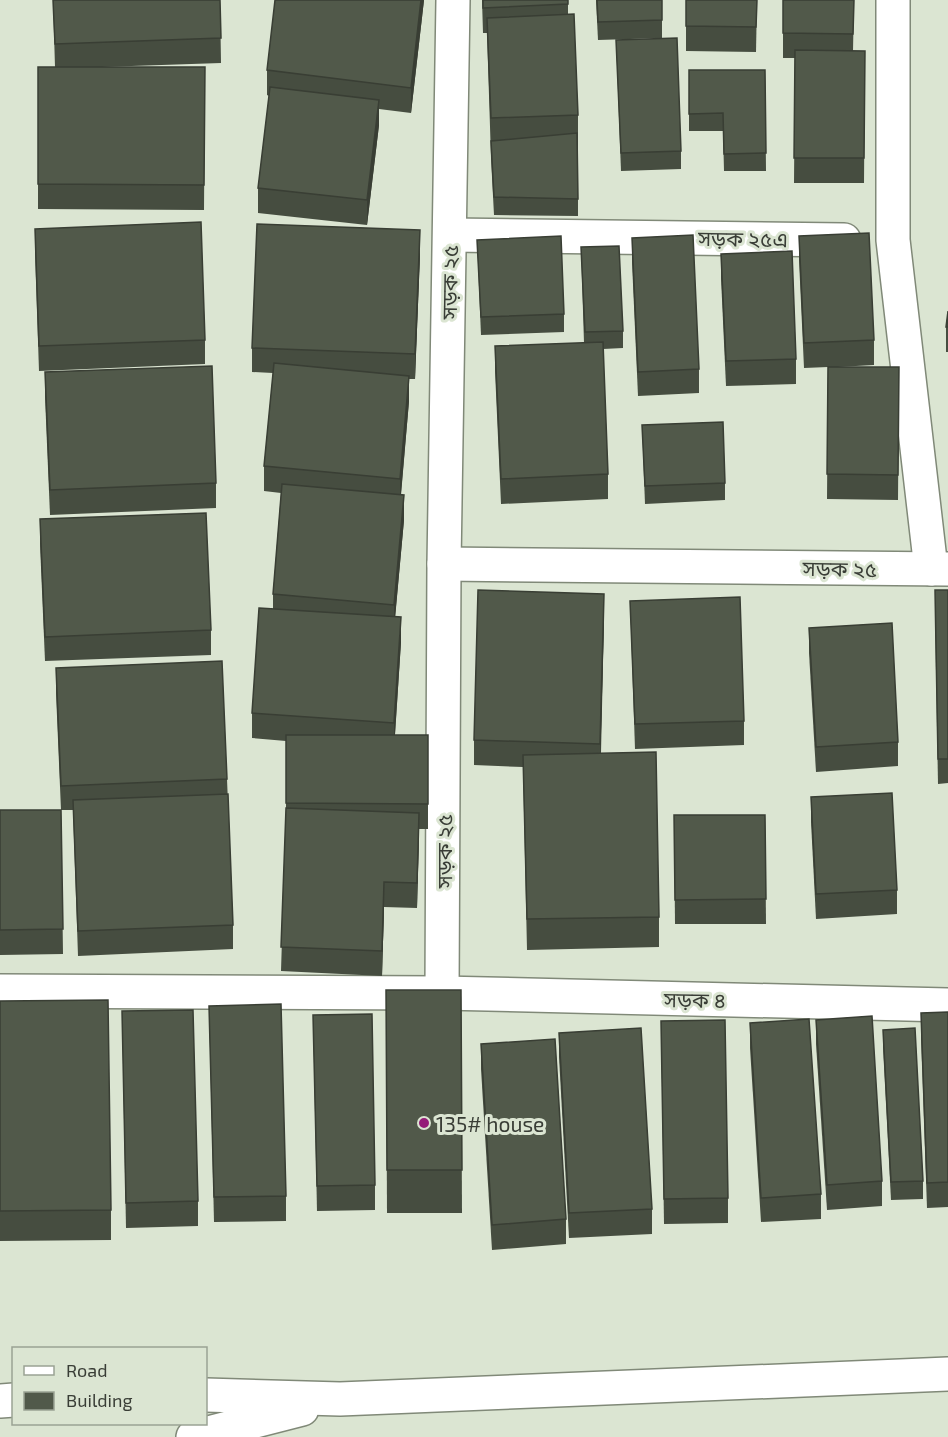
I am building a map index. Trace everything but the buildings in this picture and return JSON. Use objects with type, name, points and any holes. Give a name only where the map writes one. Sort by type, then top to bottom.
[{"type":"main road","name":"সড়ক ২৫","points":[[442,993],[444,564],[453,0]]},
{"type":"main road","points":[[893,0],[893,240],[939,569]]},
{"type":"main road","name":"সড়ক ২৫এ","points":[[450,234],[893,240]]},
{"type":"main road","name":"সড়ক ২৫","points":[[444,564],[939,569]]},
{"type":"main road","name":"সড়ক ৪","points":[[0,991],[442,993],[948,1005]]},
{"type":"main road","points":[[207,1395],[340,1399],[948,1374]]},
{"type":"main road","points":[[193,1437],[340,1399]]},
{"type":"place","name":"135# house","points":[[424,1123]]}]
